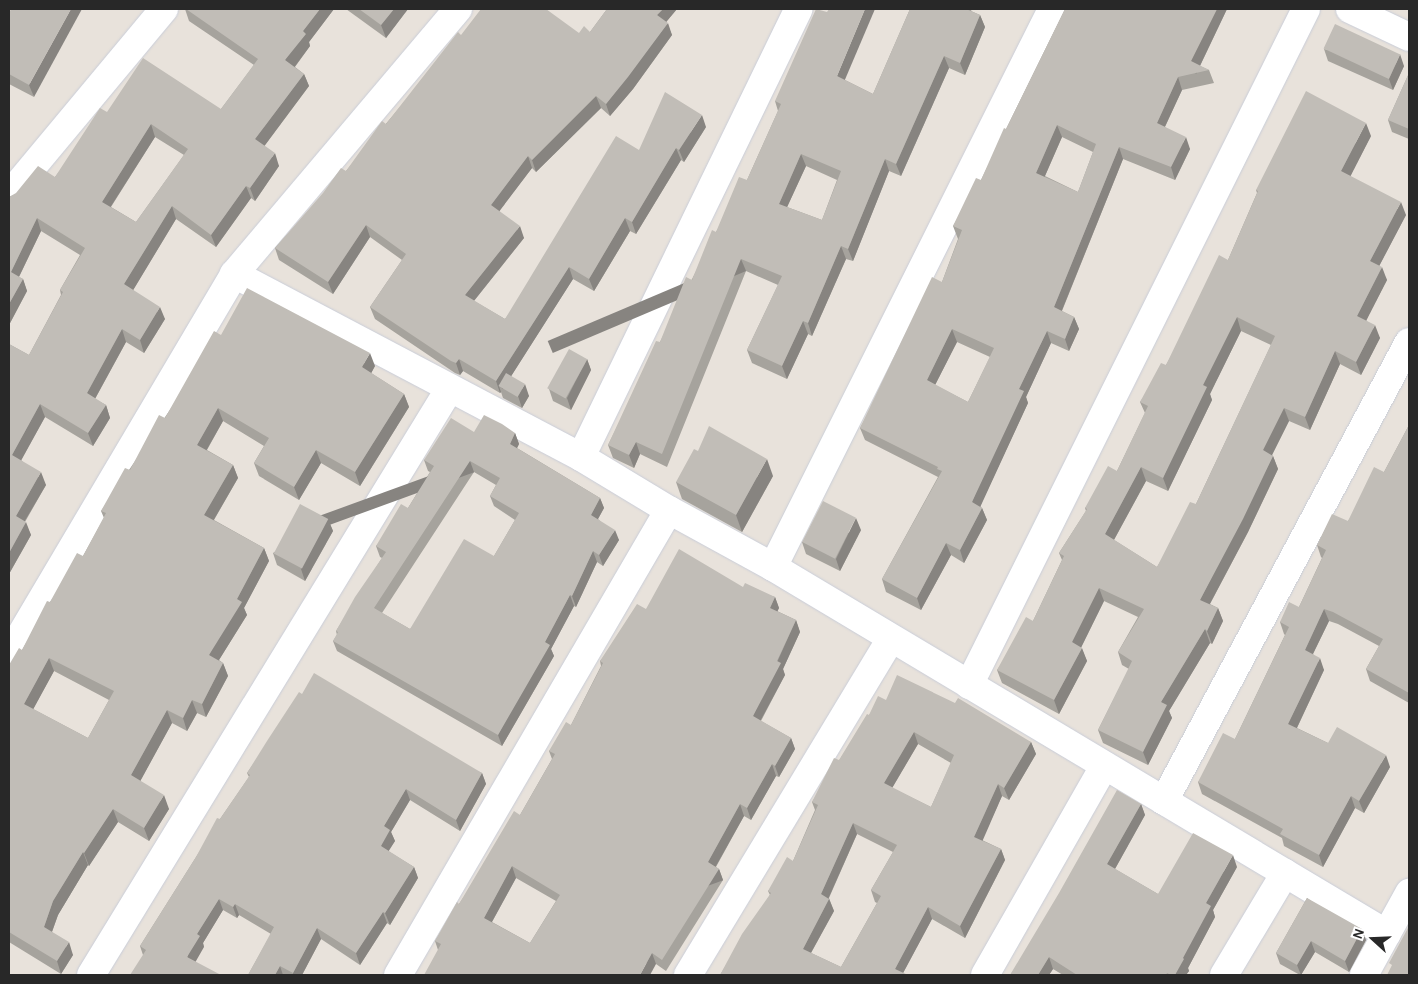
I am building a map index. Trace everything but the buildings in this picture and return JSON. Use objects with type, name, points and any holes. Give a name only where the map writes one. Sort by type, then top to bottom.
[{"type":"street","points":[[9,195],[164,9]]},
{"type":"street","points":[[9,655],[234,274],[458,9]]},
{"type":"street","points":[[581,457],[799,9]]},
{"type":"street","points":[[774,567],[1052,9]]},
{"type":"street","points":[[969,685],[1306,9]]},
{"type":"street","points":[[1350,9],[1409,37]]},
{"type":"street","points":[[234,274],[581,457],[669,510],[774,567],[1387,934]]},
{"type":"street","points":[[1164,801],[1409,342]]},
{"type":"street","points":[[91,975],[450,388]]},
{"type":"street","points":[[398,975],[669,510]]},
{"type":"street","points":[[688,975],[891,638]]},
{"type":"street","points":[[985,975],[1104,766]]},
{"type":"street","points":[[1224,975],[1285,873]]},
{"type":"street","points":[[1364,975],[1409,893]]}]
